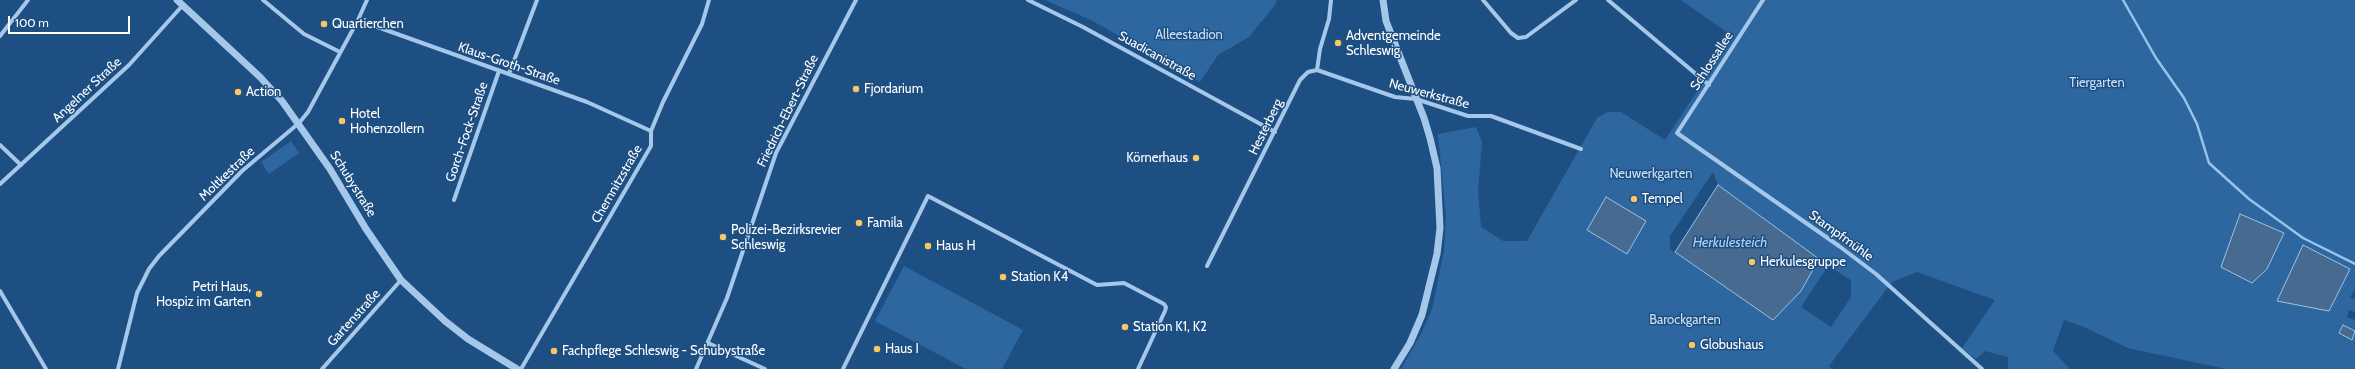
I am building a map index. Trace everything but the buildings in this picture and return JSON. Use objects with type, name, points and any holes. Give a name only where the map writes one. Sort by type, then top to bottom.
[{"type":"street","points":[[0,36],[28,0]]},
{"type":"street","points":[[263,0],[304,34],[340,52]]},
{"type":"street","name":"Moltkestraße","points":[[118,369],[137,293],[159,256],[242,171],[299,123],[308,112],[358,20],[367,0]]},
{"type":"street","points":[[509,74],[537,0]]},
{"type":"street","name":"Chemnitzstraße","points":[[521,369],[651,146],[651,131],[663,102],[702,24],[708,0]]},
{"type":"street","name":"Friedrich-Ebert-Straße","points":[[696,369],[727,298],[776,153],[856,0]]},
{"type":"street","name":"Suadicanistraße","points":[[1028,0],[1083,27],[1275,132]]},
{"type":"street","points":[[1318,70],[1331,0]]},
{"type":"street","points":[[1383,0],[1386,21],[1424,118],[1437,168],[1440,228],[1437,254],[1422,315],[1410,343],[1394,369]]},
{"type":"street","points":[[1483,0],[1518,38],[1526,37],[1576,0]]},
{"type":"street","points":[[1608,0],[1709,85]]},
{"type":"street","name":"Schlossallee","points":[[1678,133],[1763,0]]},
{"type":"street","name":"Schubystraße","points":[[180,2],[260,77],[299,123],[401,280],[445,321],[468,339],[517,369]]},
{"type":"street","name":"Angelner Straße","points":[[0,184],[129,65],[180,2]]},
{"type":"street","name":"Klaus-Groth-Straße","points":[[358,20],[587,102],[651,131]]},
{"type":"street","name":"Hesterberg","points":[[1207,266],[1300,80],[1308,72],[1318,70]]},
{"type":"street","name":"Neuwerkstraße","points":[[1318,70],[1395,97],[1416,99],[1468,116],[1491,116],[1580,149]]},
{"type":"street","name":"Gorch-Fock-Straße","points":[[454,200],[500,71]]},
{"type":"street","name":"Stampfmühle","points":[[1678,133],[1839,246],[1876,274],[1982,369]]},
{"type":"street","points":[[0,145],[21,165]]},
{"type":"street","points":[[843,369],[928,196],[1097,285],[1124,283],[1164,304],[1166,307],[1165,311],[1138,369]]},
{"type":"street","name":"Gartenstraße","points":[[322,369],[401,280]]},
{"type":"street","points":[[0,291],[46,369]]},
{"type":"street","points":[[708,343],[765,369]]},
{"type":"green space","name":"Alleestadion","points":[[1045,0],[1277,0],[1275,5],[1249,37],[1218,55],[1200,82],[1091,20]]},
{"type":"green space","points":[[1681,0],[2355,0],[2355,290],[2350,297],[2355,299],[2355,312],[2349,310],[2347,317],[2355,320],[2355,331],[2343,325],[2352,340],[2355,334],[2355,369],[2226,369],[2128,348],[2084,327],[2064,320],[2053,351],[2070,369],[2008,369],[2008,357],[1985,351],[1976,359],[1962,348],[1995,300],[1917,272],[1892,282],[1829,366],[1832,369],[1401,369],[1421,334],[1432,309],[1444,251],[1446,217],[1438,134],[1476,127],[1482,142],[1478,191],[1481,227],[1503,241],[1527,241],[1597,118],[1608,112],[1621,112],[1665,140],[1732,36]],"holes":[[[1713,172],[1718,185],[1819,259],[1773,320],[1670,249],[1670,236]],[[1828,266],[1851,280],[1851,297],[1831,327],[1801,307]]]},
{"type":"green space","points":[[291,141],[299,153],[269,174],[261,162]]},
{"type":"green space","points":[[904,266],[1023,330],[1002,369],[966,369],[875,321]]},
{"type":"water","name":"Herkulesteich","points":[[1718,185],[1819,259],[1801,291],[1773,320],[1675,252]]},
{"type":"water","points":[[1606,197],[1646,221],[1627,254],[1587,230]]},
{"type":"water","points":[[2240,214],[2284,233],[2267,269],[2252,283],[2221,267]]},
{"type":"water","points":[[2303,245],[2350,269],[2329,311],[2277,301]]},
{"type":"water","points":[[2343,325],[2355,331],[2352,340],[2339,333]]},
{"type":"waterway","points":[[2123,0],[2156,58],[2184,98],[2197,124],[2209,163],[2249,199],[2303,238],[2355,264]]},
{"type":"place","name":"Quartierchen","points":[[324,24]]},
{"type":"place","name":"Adventgemeinde Schleswig","points":[[1338,43]]},
{"type":"place","name":"Fjordarium","points":[[856,89]]},
{"type":"place","name":"Action","points":[[238,92]]},
{"type":"place","name":"Hotel Hohenzollern","points":[[342,121]]},
{"type":"place","name":"Körnerhaus","points":[[1196,158]]},
{"type":"place","name":"Tempel","points":[[1634,199]]},
{"type":"place","name":"Famila","points":[[859,223]]},
{"type":"place","name":"Polizei-Bezirksrevier Schleswig","points":[[723,237]]},
{"type":"place","name":"Haus H","points":[[928,246]]},
{"type":"place","name":"Herkulesgruppe","points":[[1752,262]]},
{"type":"place","name":"Station K4","points":[[1003,277]]},
{"type":"place","name":"Petri Haus, Hospiz im Garten","points":[[259,294]]},
{"type":"place","name":"Station K1, K2","points":[[1125,327]]},
{"type":"place","name":"Globushaus","points":[[1692,345]]},
{"type":"place","name":"Haus I","points":[[877,349]]},
{"type":"place","name":"Fachpflege Schleswig - Schubystraße","points":[[554,351]]},
{"type":"park label","name":"Tiergarten","points":[[2097,83]]},
{"type":"park label","name":"Neuwerkgarten","points":[[1651,174]]},
{"type":"park label","name":"Barockgarten","points":[[1685,320]]}]
